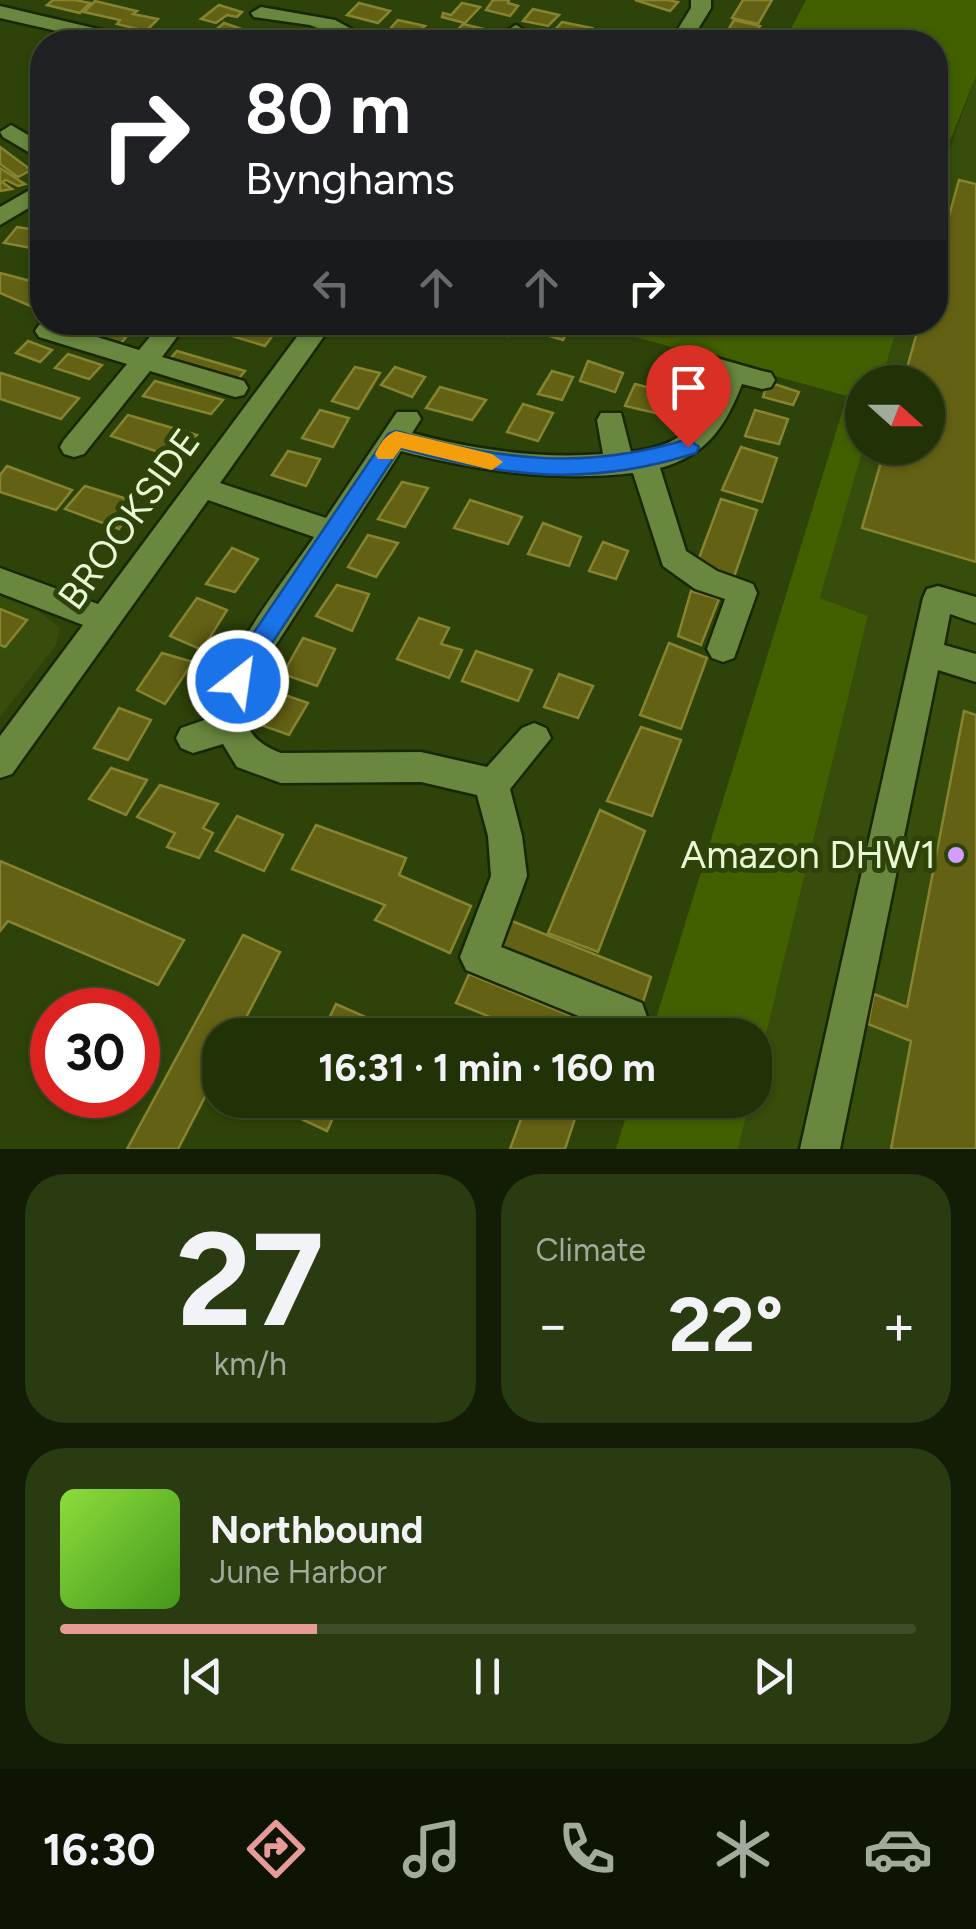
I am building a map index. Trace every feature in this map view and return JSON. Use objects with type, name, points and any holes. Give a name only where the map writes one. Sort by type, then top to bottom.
[{"type":"street","points":[[9,0],[0,10],[81,30]]},
{"type":"street","points":[[688,30],[702,8],[700,0]]},
{"type":"street","points":[[261,13],[294,7],[339,30]]},
{"type":"street","points":[[11,132],[30,145]]},
{"type":"street","points":[[0,218],[30,198]]},
{"type":"street","points":[[61,335],[235,388]]},
{"type":"street","points":[[74,447],[166,335]]},
{"type":"street","name":"BROOKSIDE","points":[[0,763],[313,335]]},
{"type":"street","points":[[699,362],[762,380]]},
{"type":"street","points":[[534,738],[506,773],[491,783],[421,767],[281,768],[249,756],[230,727],[228,702],[248,660],[401,429],[458,457],[529,468],[632,462],[688,447],[713,421],[734,372]]},
{"type":"street","points":[[610,420],[673,558],[706,580],[742,592],[723,649]]},
{"type":"street","points":[[202,487],[332,532]]},
{"type":"street","points":[[0,580],[105,620]]},
{"type":"street","points":[[820,1149],[938,598],[976,610]]},
{"type":"street","points":[[926,653],[976,668]]},
{"type":"street","points":[[193,738],[230,727]]},
{"type":"street","points":[[491,783],[505,836],[508,876],[479,956],[628,1017]]},
{"type":"shaded area","points":[[806,0],[976,0],[976,76],[948,146],[948,30],[790,30]]},
{"type":"shaded area","points":[[976,76],[976,1149],[738,1149],[746,1118],[772,1118],[770,1018],[868,617],[820,599],[857,465],[945,465],[945,365],[882,365],[891,335],[948,335],[948,154]]},
{"type":"shaded area","points":[[629,335],[895,335],[886,365],[845,365],[845,395]]},
{"type":"shaded area","points":[[845,403],[845,465],[858,465],[820,598],[868,616],[770,1018],[656,1018]]},
{"type":"shaded area","points":[[0,595],[33,607],[60,628],[56,645],[0,717]]},
{"type":"shaded area","points":[[625,1118],[746,1118],[738,1149],[616,1149]]},
{"type":"building","points":[[53,0],[90,3],[80,13],[47,5]]},
{"type":"building","points":[[493,0],[509,0],[508,3],[518,6],[510,16],[486,10]]},
{"type":"building","points":[[635,0],[667,0],[678,2],[670,11]]},
{"type":"building","points":[[743,0],[772,0],[758,24],[732,18]]},
{"type":"building","points":[[95,1],[158,19],[142,30],[117,24],[120,20],[84,12]]},
{"type":"building","points":[[359,3],[390,11],[378,23],[347,15]]},
{"type":"building","points":[[462,3],[480,7],[465,23],[442,17],[443,13],[451,15]]},
{"type":"building","points":[[219,5],[242,12],[237,17],[227,15],[216,23],[201,19]]},
{"type":"building","points":[[533,9],[559,15],[548,26],[523,21]]},
{"type":"building","points":[[398,20],[425,26],[421,30],[389,30]]},
{"type":"building","points":[[734,20],[760,26],[758,30],[728,30]]},
{"type":"building","points":[[562,22],[592,28],[590,30],[555,30]]},
{"type":"building","points":[[224,23],[244,30],[216,30]]},
{"type":"building","points":[[463,24],[484,29],[483,30],[458,30]]},
{"type":"building","points":[[0,147],[30,171],[18,177],[0,164]]},
{"type":"building","points":[[0,168],[25,184],[18,186],[6,180],[2,182],[12,189],[0,191]]},
{"type":"building","points":[[959,180],[976,184],[976,562],[862,528],[880,465],[945,465],[945,365],[908,365],[916,335],[948,335],[948,220]]},
{"type":"building","points":[[17,227],[30,229],[30,248],[4,243]]},
{"type":"building","points":[[0,273],[30,281],[30,306],[0,293]]},
{"type":"building","points":[[71,335],[126,337],[116,349]]},
{"type":"building","points":[[229,335],[273,335],[265,346]]},
{"type":"building","points":[[28,341],[52,350],[40,362],[16,353]]},
{"type":"building","points":[[177,351],[245,371],[234,384],[165,365]]},
{"type":"building","points":[[68,354],[102,365],[89,379],[55,368]]},
{"type":"building","points":[[588,361],[623,373],[615,392],[580,381]]},
{"type":"building","points":[[355,367],[380,373],[358,409],[332,401]]},
{"type":"building","points":[[395,367],[425,377],[412,397],[381,385]]},
{"type":"building","points":[[552,371],[573,377],[562,400],[538,394]]},
{"type":"building","points":[[0,374],[79,398],[61,419],[0,399]]},
{"type":"building","points":[[155,381],[223,400],[211,414],[143,396]]},
{"type":"building","points":[[768,382],[799,392],[793,405],[763,397]]},
{"type":"building","points":[[635,384],[690,398],[681,419],[625,406]]},
{"type":"building","points":[[440,387],[486,400],[472,420],[426,408]]},
{"type":"building","points":[[523,404],[553,413],[538,441],[507,432]]},
{"type":"building","points":[[320,410],[349,418],[333,447],[302,438]]},
{"type":"building","points":[[755,410],[788,419],[779,444],[745,436]]},
{"type":"building","points":[[128,415],[197,435],[179,459],[111,436]]},
{"type":"building","points":[[741,447],[777,458],[762,502],[722,490]]},
{"type":"building","points":[[288,451],[320,459],[306,486],[272,475]]},
{"type":"building","points":[[7,466],[72,490],[56,510],[0,492],[0,475]]},
{"type":"building","points":[[402,482],[428,488],[405,527],[378,519]]},
{"type":"building","points":[[85,486],[137,502],[119,529],[65,509]]},
{"type":"building","points":[[721,499],[757,510],[734,577],[696,566]]},
{"type":"building","points":[[470,500],[522,517],[508,544],[454,528]]},
{"type":"building","points":[[543,523],[581,537],[569,566],[528,554]]},
{"type":"building","points":[[368,535],[398,543],[376,577],[348,567]]},
{"type":"building","points":[[603,542],[628,551],[616,579],[589,571]]},
{"type":"building","points":[[232,548],[258,559],[235,592],[206,584]]},
{"type":"building","points":[[337,585],[369,594],[352,631],[316,616]]},
{"type":"building","points":[[691,591],[719,599],[701,645],[678,636]]},
{"type":"building","points":[[197,598],[227,610],[202,650],[170,636]]},
{"type":"building","points":[[0,609],[27,620],[5,647],[0,645]]},
{"type":"building","points":[[419,618],[449,628],[441,644],[462,650],[449,678],[397,659]]},
{"type":"building","points":[[303,638],[335,649],[317,686],[283,674]]},
{"type":"building","points":[[669,643],[707,658],[681,729],[640,715]]},
{"type":"building","points":[[476,651],[532,670],[518,701],[462,681]]},
{"type":"building","points":[[162,653],[193,662],[165,704],[137,690]]},
{"type":"building","points":[[559,674],[593,686],[578,718],[544,707]]},
{"type":"building","points":[[273,691],[308,703],[289,735],[253,722]]},
{"type":"building","points":[[119,708],[151,720],[128,760],[94,748]]},
{"type":"building","name":"Amazon DHW1","points":[[964,711],[976,715],[976,1149],[891,1149],[911,1041],[868,1024],[874,994],[907,1007]]},
{"type":"building","points":[[641,727],[681,740],[652,816],[607,801]]},
{"type":"building","points":[[111,768],[147,780],[126,815],[89,799]]},
{"type":"building","points":[[160,785],[218,804],[203,828],[213,833],[199,858],[167,847],[175,833],[137,817]]},
{"type":"building","points":[[600,810],[645,831],[598,952],[548,933]]},
{"type":"building","points":[[237,816],[283,835],[264,871],[216,851]]},
{"type":"building","points":[[316,825],[406,858],[399,875],[471,906],[450,953],[375,920],[385,905],[292,869]]},
{"type":"building","points":[[0,861],[184,940],[158,985],[8,921],[0,931]]},
{"type":"building","points":[[507,919],[651,977],[642,1005],[496,946]]},
{"type":"building","points":[[243,935],[280,952],[246,1018],[202,1018],[202,1103],[178,1149],[127,1149],[144,1118],[160,1118],[160,1088]]},
{"type":"building","points":[[469,974],[576,1018],[493,1018],[456,1003]]},
{"type":"building","points":[[336,1004],[368,1018],[329,1018]]},
{"type":"building","points":[[299,1118],[333,1118],[327,1131]]},
{"type":"building","points":[[521,1118],[575,1118],[565,1149],[510,1149]]},
{"type":"slow traffic","points":[[385,454],[396,439],[458,457],[492,462]]},
{"type":"place","name":"Amazon DHW1","points":[[956,855]]},
{"type":"route","points":[[238,681],[248,660],[396,439],[458,457],[529,468],[644,461],[688,447]]}]
